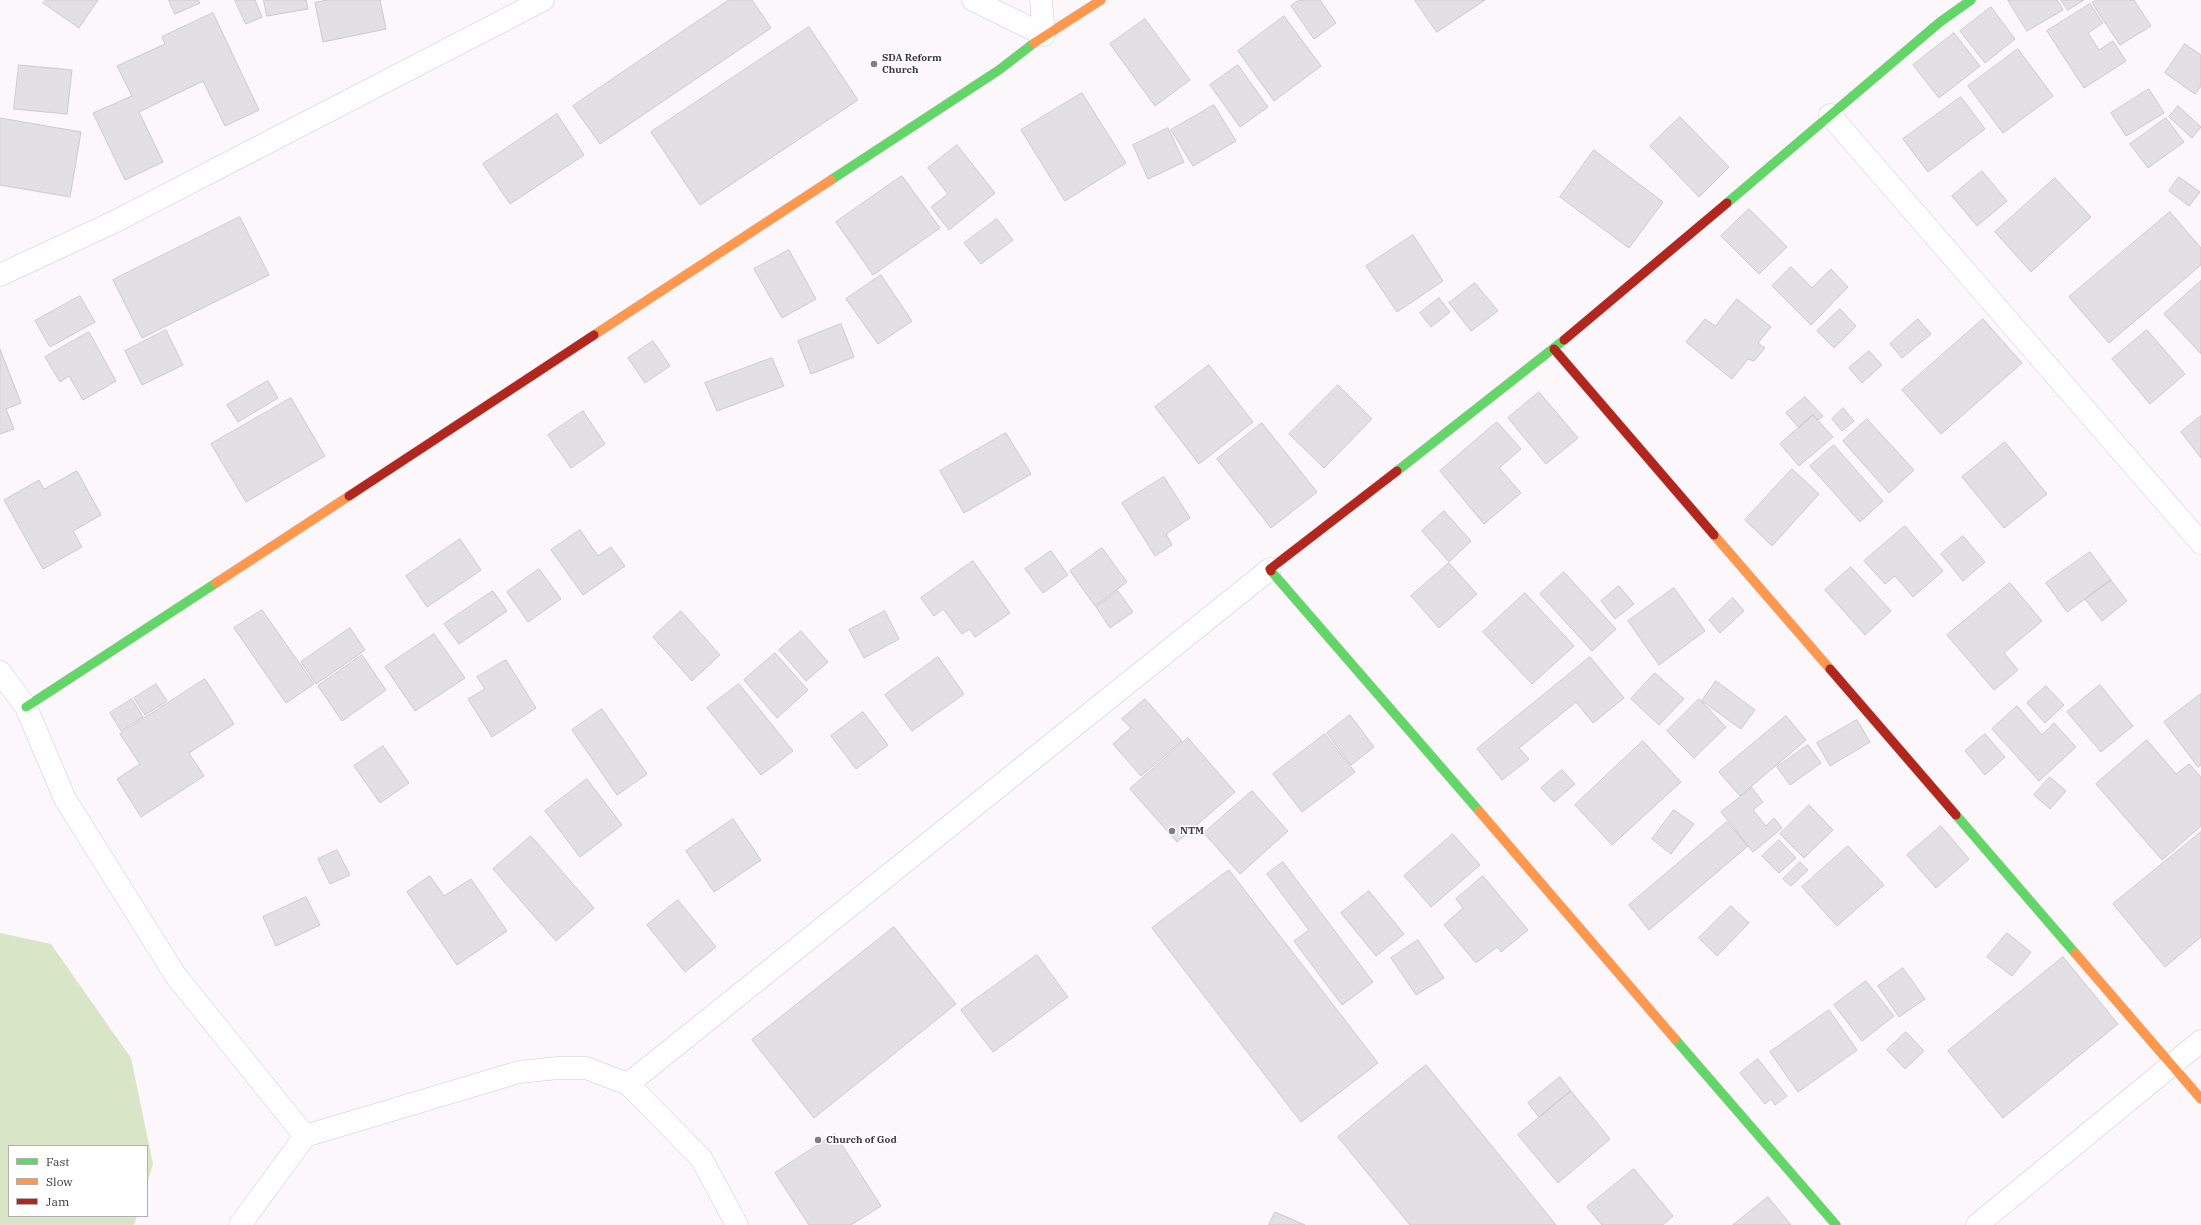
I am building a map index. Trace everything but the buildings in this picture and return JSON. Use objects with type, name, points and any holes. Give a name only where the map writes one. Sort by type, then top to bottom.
[{"type":"street","points":[[0,275],[114,222],[544,0]]},
{"type":"street","points":[[973,0],[1044,35]]},
{"type":"street","points":[[1041,0],[1044,35]]},
{"type":"street","points":[[26,707],[999,70],[1044,35],[1101,0]]},
{"type":"street","points":[[628,1084],[1270,570],[1554,349],[1940,22],[1971,0]]},
{"type":"street","points":[[1830,115],[2201,543]]},
{"type":"street","points":[[1554,349],[2201,1099]]},
{"type":"street","points":[[1270,570],[1836,1225]]},
{"type":"street","points":[[0,672],[26,707],[65,799],[176,976],[305,1136]]},
{"type":"street","points":[[1977,1225],[2201,1040]]},
{"type":"street","points":[[240,1225],[305,1136],[519,1072],[558,1068],[586,1068],[628,1084],[701,1158],[736,1225]]},
{"type":"green space","points":[[0,933],[51,944],[131,1058],[153,1164],[148,1181],[148,1145],[8,1145],[8,1217],[137,1217],[134,1225],[0,1225]]},
{"type":"traffic: fast","points":[[1727,203],[1940,22],[1971,0]]},
{"type":"traffic: fast","points":[[831,180],[999,70],[1034,43]]},
{"type":"traffic: fast","points":[[1397,471],[1564,340]]},
{"type":"traffic: fast","points":[[1271,571],[1479,811]]},
{"type":"traffic: fast","points":[[26,707],[216,583]]},
{"type":"traffic: fast","points":[[1956,815],[2075,953]]},
{"type":"traffic: fast","points":[[1675,1039],[1836,1225]]},
{"type":"traffic: slow","points":[[1034,43],[1101,0]]},
{"type":"traffic: slow","points":[[594,335],[831,180]]},
{"type":"traffic: slow","points":[[216,583],[349,496]]},
{"type":"traffic: slow","points":[[1714,535],[1830,669]]},
{"type":"traffic: slow","points":[[1479,811],[1675,1039]]},
{"type":"traffic: slow","points":[[2075,953],[2201,1099]]},
{"type":"traffic: jam","points":[[1564,340],[1727,203]]},
{"type":"traffic: jam","points":[[349,496],[594,335]]},
{"type":"traffic: jam","points":[[1554,349],[1714,535]]},
{"type":"traffic: jam","points":[[1271,571],[1270,569],[1397,471]]},
{"type":"traffic: jam","points":[[1830,669],[1956,815]]},
{"type":"place","name":"SDA Reform Church","points":[[874,64]]},
{"type":"place","name":"NTM","points":[[1172,831]]},
{"type":"place","name":"Church of God","points":[[818,1140]]}]
